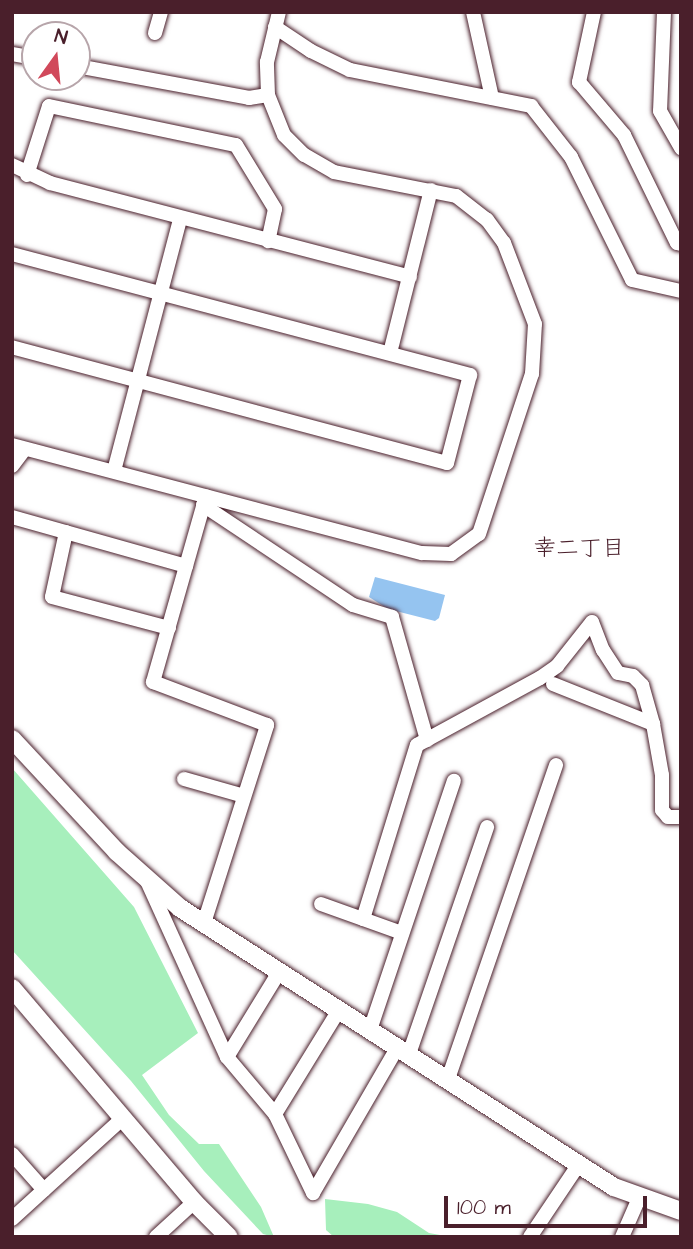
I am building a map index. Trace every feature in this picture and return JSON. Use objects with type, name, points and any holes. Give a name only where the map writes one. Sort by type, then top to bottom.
[{"type":"street","points":[[155,33],[161,12]]},
{"type":"street","points":[[473,12],[492,97]]},
{"type":"street","points":[[594,12],[579,82],[624,135],[677,243],[681,244]]},
{"type":"street","points":[[664,12],[660,111],[681,148]]},
{"type":"street","points":[[12,466],[18,447],[114,471],[205,500],[422,553],[451,554],[479,534],[532,374],[535,324],[503,243],[487,219],[456,196],[334,172],[303,155],[284,135],[268,95],[267,62],[277,20],[312,51],[350,70],[531,106],[571,157],[632,280],[681,291]]},
{"type":"street","points":[[91,69],[249,98],[268,95]]},
{"type":"street","points":[[27,174],[48,106],[236,145],[275,209],[268,241]]},
{"type":"street","points":[[12,165],[27,174],[180,219],[410,277]]},
{"type":"street","points":[[390,353],[431,190]]},
{"type":"street","points":[[114,471],[180,219]]},
{"type":"street","points":[[12,254],[470,375],[447,463],[12,347]]},
{"type":"street","points":[[204,923],[267,725],[153,682],[205,500]]},
{"type":"street","points":[[205,500],[354,605],[392,617],[427,740]]},
{"type":"street","points":[[12,517],[186,566]]},
{"type":"street","points":[[66,532],[51,597],[169,628]]},
{"type":"street","points":[[363,919],[416,745],[517,693],[557,666],[592,622],[603,650],[618,673],[633,676],[642,685],[653,724],[662,775],[662,810],[668,817],[681,817]]},
{"type":"street","points":[[553,684],[653,724]]},
{"type":"street","points":[[12,739],[147,881],[204,923],[579,1164],[639,1198],[681,1211]]},
{"type":"street","points":[[448,1079],[556,765]]},
{"type":"street","points":[[184,779],[244,796]]},
{"type":"street","points":[[370,1030],[454,781]]},
{"type":"street","points":[[147,881],[227,1057],[275,1114],[313,1193],[403,1051],[487,827]]},
{"type":"street","points":[[321,904],[402,933]]},
{"type":"street","points":[[227,1057],[279,972]]},
{"type":"street","points":[[12,988],[194,1202],[229,1237]]},
{"type":"street","points":[[275,1114],[339,1010]]},
{"type":"street","points":[[12,1219],[123,1118]]},
{"type":"street","points":[[12,1154],[44,1190]]},
{"type":"street","points":[[530,1237],[579,1164]]},
{"type":"street","points":[[622,1237],[639,1198]]},
{"type":"street","points":[[156,1237],[194,1202]]},
{"type":"green space","points":[[12,768],[134,907],[198,1033],[142,1075],[169,1115],[199,1144],[219,1144],[261,1207],[274,1237],[263,1234],[204,1171],[131,1081],[12,950]]},
{"type":"green space","points":[[325,1199],[368,1204],[397,1212],[429,1233],[451,1237],[334,1237],[326,1230]]},
{"type":"water","points":[[375,577],[445,595],[439,618],[435,621],[388,609],[369,597]]},
{"type":"district","name":"幸二丁目","points":[[579,548]]}]
